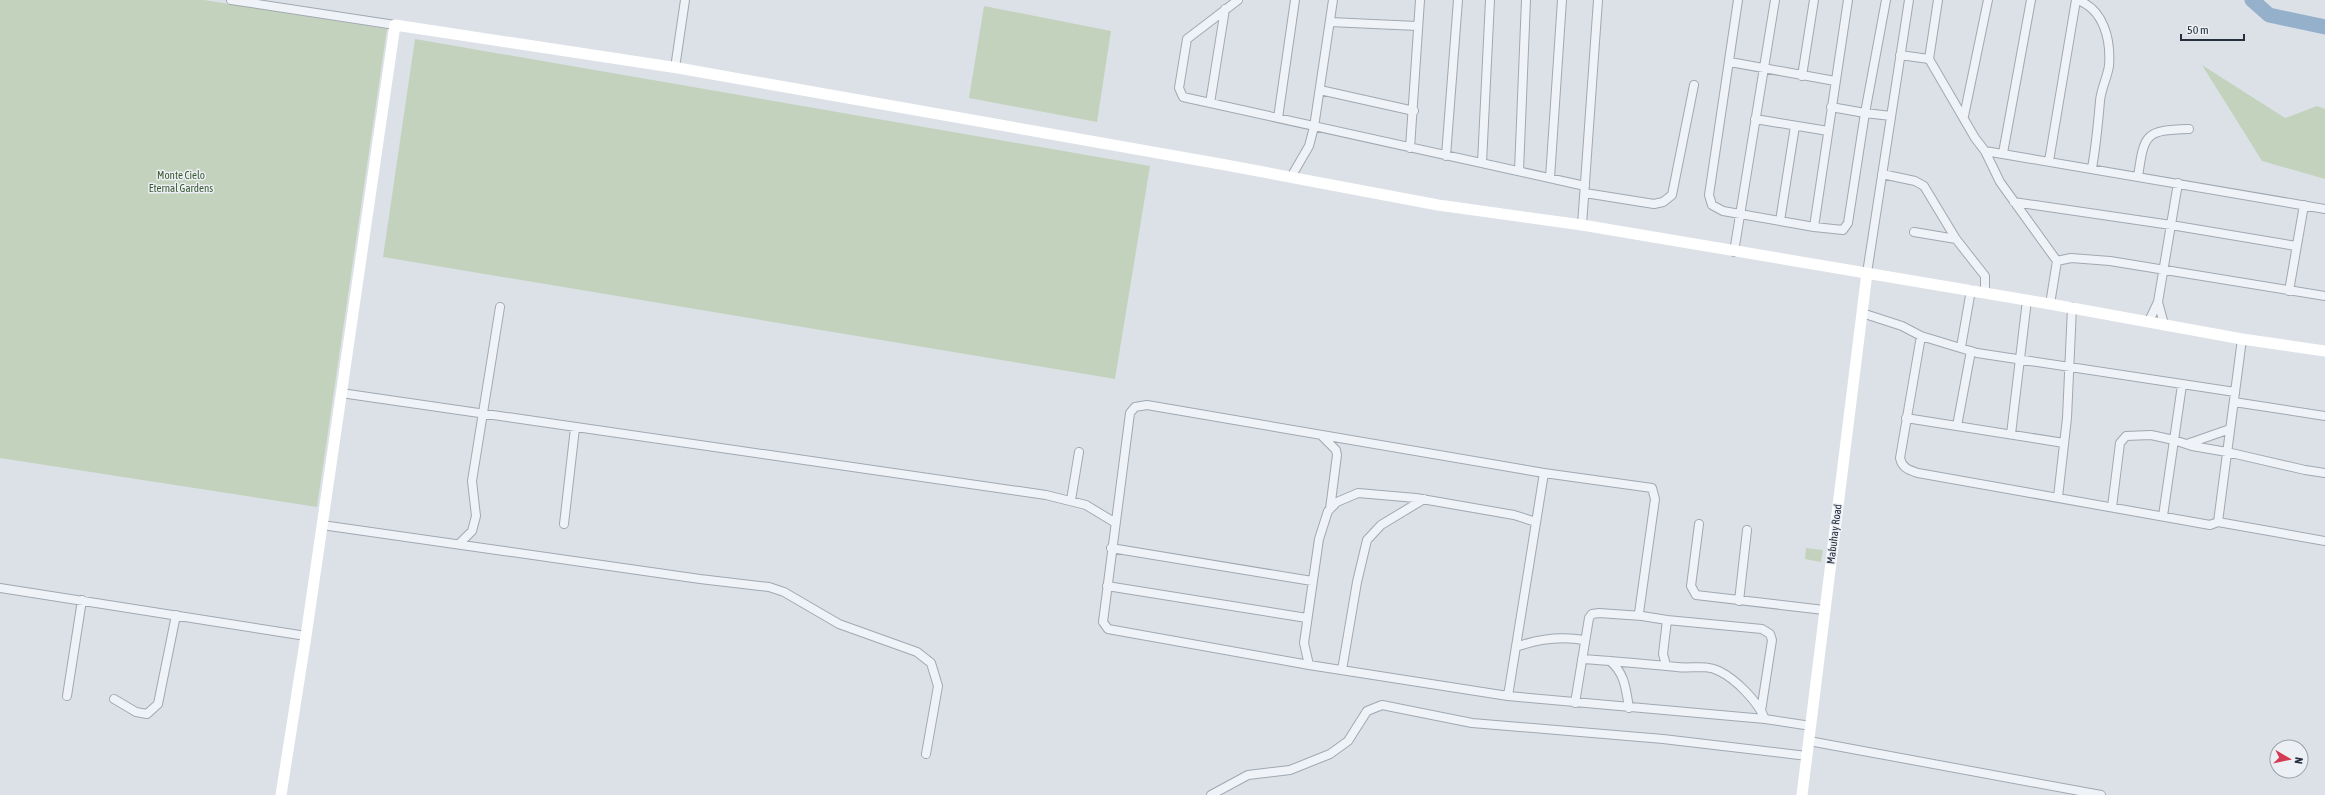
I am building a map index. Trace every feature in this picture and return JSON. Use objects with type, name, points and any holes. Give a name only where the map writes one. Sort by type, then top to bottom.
[{"type":"street","points":[[231,0],[675,68],[1291,177],[1438,205],[1582,225],[1734,252],[2072,307],[2242,339],[2325,351]]},
{"type":"street","points":[[675,68],[685,0]]},
{"type":"street","points":[[1238,0],[1187,39],[1179,88],[1183,97],[1550,178],[1585,189],[1654,204],[1663,202],[1672,195],[1694,85]]},
{"type":"street","points":[[1278,118],[1295,0]]},
{"type":"street","points":[[1291,177],[1309,146],[1314,126],[1333,0]]},
{"type":"street","points":[[1410,148],[1414,111],[1417,26],[1420,0]]},
{"type":"street","points":[[1446,156],[1458,0]]},
{"type":"street","points":[[1482,164],[1490,0]]},
{"type":"street","points":[[1519,171],[1526,0]]},
{"type":"street","points":[[1550,178],[1562,0]]},
{"type":"street","points":[[1582,225],[1598,0]]},
{"type":"street","points":[[1738,0],[1730,62],[1717,136],[1709,201],[1717,208],[1740,214],[1814,227],[1843,230],[1848,223],[1865,113],[1886,0]]},
{"type":"street","points":[[1734,252],[1775,0]]},
{"type":"street","points":[[1802,76],[1814,0]]},
{"type":"street","points":[[1814,227],[1848,0]]},
{"type":"street","points":[[1867,273],[1909,0]]},
{"type":"street","points":[[1938,0],[1929,60],[1964,116],[1975,138],[1985,151],[2000,182],[2057,261],[2050,304]]},
{"type":"street","points":[[1964,116],[1988,0]]},
{"type":"street","points":[[2003,153],[2032,0]]},
{"type":"street","points":[[2049,161],[2077,0],[2091,6],[2100,17],[2109,54],[2109,67],[2100,101],[2100,120],[2092,168]]},
{"type":"street","points":[[1210,103],[1225,9]]},
{"type":"street","points":[[1330,22],[1417,26]]},
{"type":"street","points":[[281,795],[342,393],[395,25]]},
{"type":"street","points":[[1900,55],[1929,60]]},
{"type":"street","points":[[1730,62],[1835,82]]},
{"type":"street","points":[[1320,90],[1414,111]]},
{"type":"street","points":[[1831,107],[1891,116]]},
{"type":"street","points":[[1755,120],[1828,131]]},
{"type":"street","points":[[1780,221],[1795,126]]},
{"type":"street","points":[[2138,176],[2143,147],[2148,138],[2161,130],[2189,129]]},
{"type":"street","points":[[1985,151],[2092,168],[2325,209]]},
{"type":"street","points":[[1882,174],[1915,182],[1924,186],[1956,239],[1984,276],[1985,292]]},
{"type":"street","points":[[2149,321],[2158,302],[2178,183]]},
{"type":"street","points":[[2014,202],[2171,225],[2296,246]]},
{"type":"street","points":[[2289,291],[2304,205]]},
{"type":"street","points":[[1914,232],[1956,239]]},
{"type":"street","points":[[2057,261],[2080,258],[2164,269],[2325,296]]},
{"type":"street","name":"Mabuhay Road","points":[[1802,795],[1867,273]]},
{"type":"street","points":[[1961,347],[1971,290]]},
{"type":"street","points":[[2010,434],[2021,359],[2027,300]]},
{"type":"street","points":[[2158,302],[2164,324]]},
{"type":"street","points":[[459,544],[472,532],[476,516],[472,481],[500,307]]},
{"type":"street","points":[[2058,497],[2064,443],[2072,307]]},
{"type":"street","points":[[1862,314],[1902,326],[1920,336],[1971,351],[2069,368],[2235,392]]},
{"type":"street","points":[[1920,336],[1900,458],[1901,464],[1905,468],[1918,473],[2210,525],[2218,522],[2325,541]]},
{"type":"street","points":[[2218,522],[2242,339]]},
{"type":"street","points":[[1957,426],[1971,351]]},
{"type":"street","points":[[2163,516],[2182,385]]},
{"type":"street","points":[[342,393],[1071,500],[1102,512],[1114,522]]},
{"type":"street","points":[[2234,402],[2325,416]]},
{"type":"street","points":[[1642,616],[1640,607],[1655,499],[1652,488],[1544,473],[1147,405],[1135,406],[1130,414],[1114,522],[1103,622],[1108,629],[1309,665],[1508,696],[1765,719],[1811,726]]},
{"type":"street","points":[[1906,418],[2064,443]]},
{"type":"street","points":[[564,524],[575,428]]},
{"type":"street","points":[[2187,444],[2230,430]]},
{"type":"street","points":[[2112,507],[2120,443],[2126,436],[2142,434],[2305,470],[2325,473]]},
{"type":"street","points":[[1309,665],[1304,643],[1307,618],[1322,527],[1330,509],[1337,455],[1336,450],[1322,436]]},
{"type":"street","points":[[1071,500],[1078,452]]},
{"type":"street","points":[[1508,696],[1544,473]]},
{"type":"street","points":[[1330,509],[1344,499],[1358,493],[1424,499],[1514,515],[1536,522]]},
{"type":"street","points":[[1342,670],[1358,576],[1367,540],[1381,525],[1424,499]]},
{"type":"street","points":[[1699,524],[1691,586],[1696,595],[1824,610]]},
{"type":"street","points":[[322,525],[700,580],[768,587],[784,592],[840,624],[917,652],[931,662],[938,686],[926,754]]},
{"type":"street","points":[[1739,601],[1747,530]]},
{"type":"street","points":[[1111,548],[1312,582]]},
{"type":"street","points":[[1107,586],[1307,618]]},
{"type":"street","points":[[0,588],[306,636]]},
{"type":"street","points":[[67,696],[82,600]]},
{"type":"street","points":[[1575,703],[1584,640],[1589,618],[1592,614],[1642,616],[1667,620],[1762,629],[1770,634],[1772,640],[1762,711]]},
{"type":"street","points":[[114,699],[136,712],[147,714],[158,704],[176,615]]},
{"type":"street","points":[[1666,665],[1663,654],[1667,620]]},
{"type":"street","points":[[1516,647],[1535,640],[1573,638],[1584,640]]},
{"type":"street","points":[[1582,659],[1718,670],[1734,681],[1762,711],[1765,719]]},
{"type":"street","points":[[1610,661],[1615,665],[1625,681],[1629,708]]},
{"type":"street","points":[[1211,795],[1248,775],[1290,770],[1330,754],[1348,741],[1367,711],[1382,705],[1472,723],[1663,739],[1807,756]]},
{"type":"street","points":[[1809,741],[2066,792],[2101,795]]},
{"type":"green space","name":"Monte Cielo Eternal Gardens","points":[[0,0],[204,0],[387,29],[317,507],[0,458]]},
{"type":"green space","points":[[984,6],[1111,31],[1097,122],[969,98]]},
{"type":"green space","points":[[415,39],[1150,166],[1115,379],[383,257]]},
{"type":"green space","points":[[2202,65],[2285,118],[2317,106],[2325,109],[2325,179],[2262,161]]},
{"type":"green space","points":[[1806,548],[1823,550],[1821,562],[1805,559]]},
{"type":"waterway","points":[[2252,0],[2269,15],[2325,27]]}]
